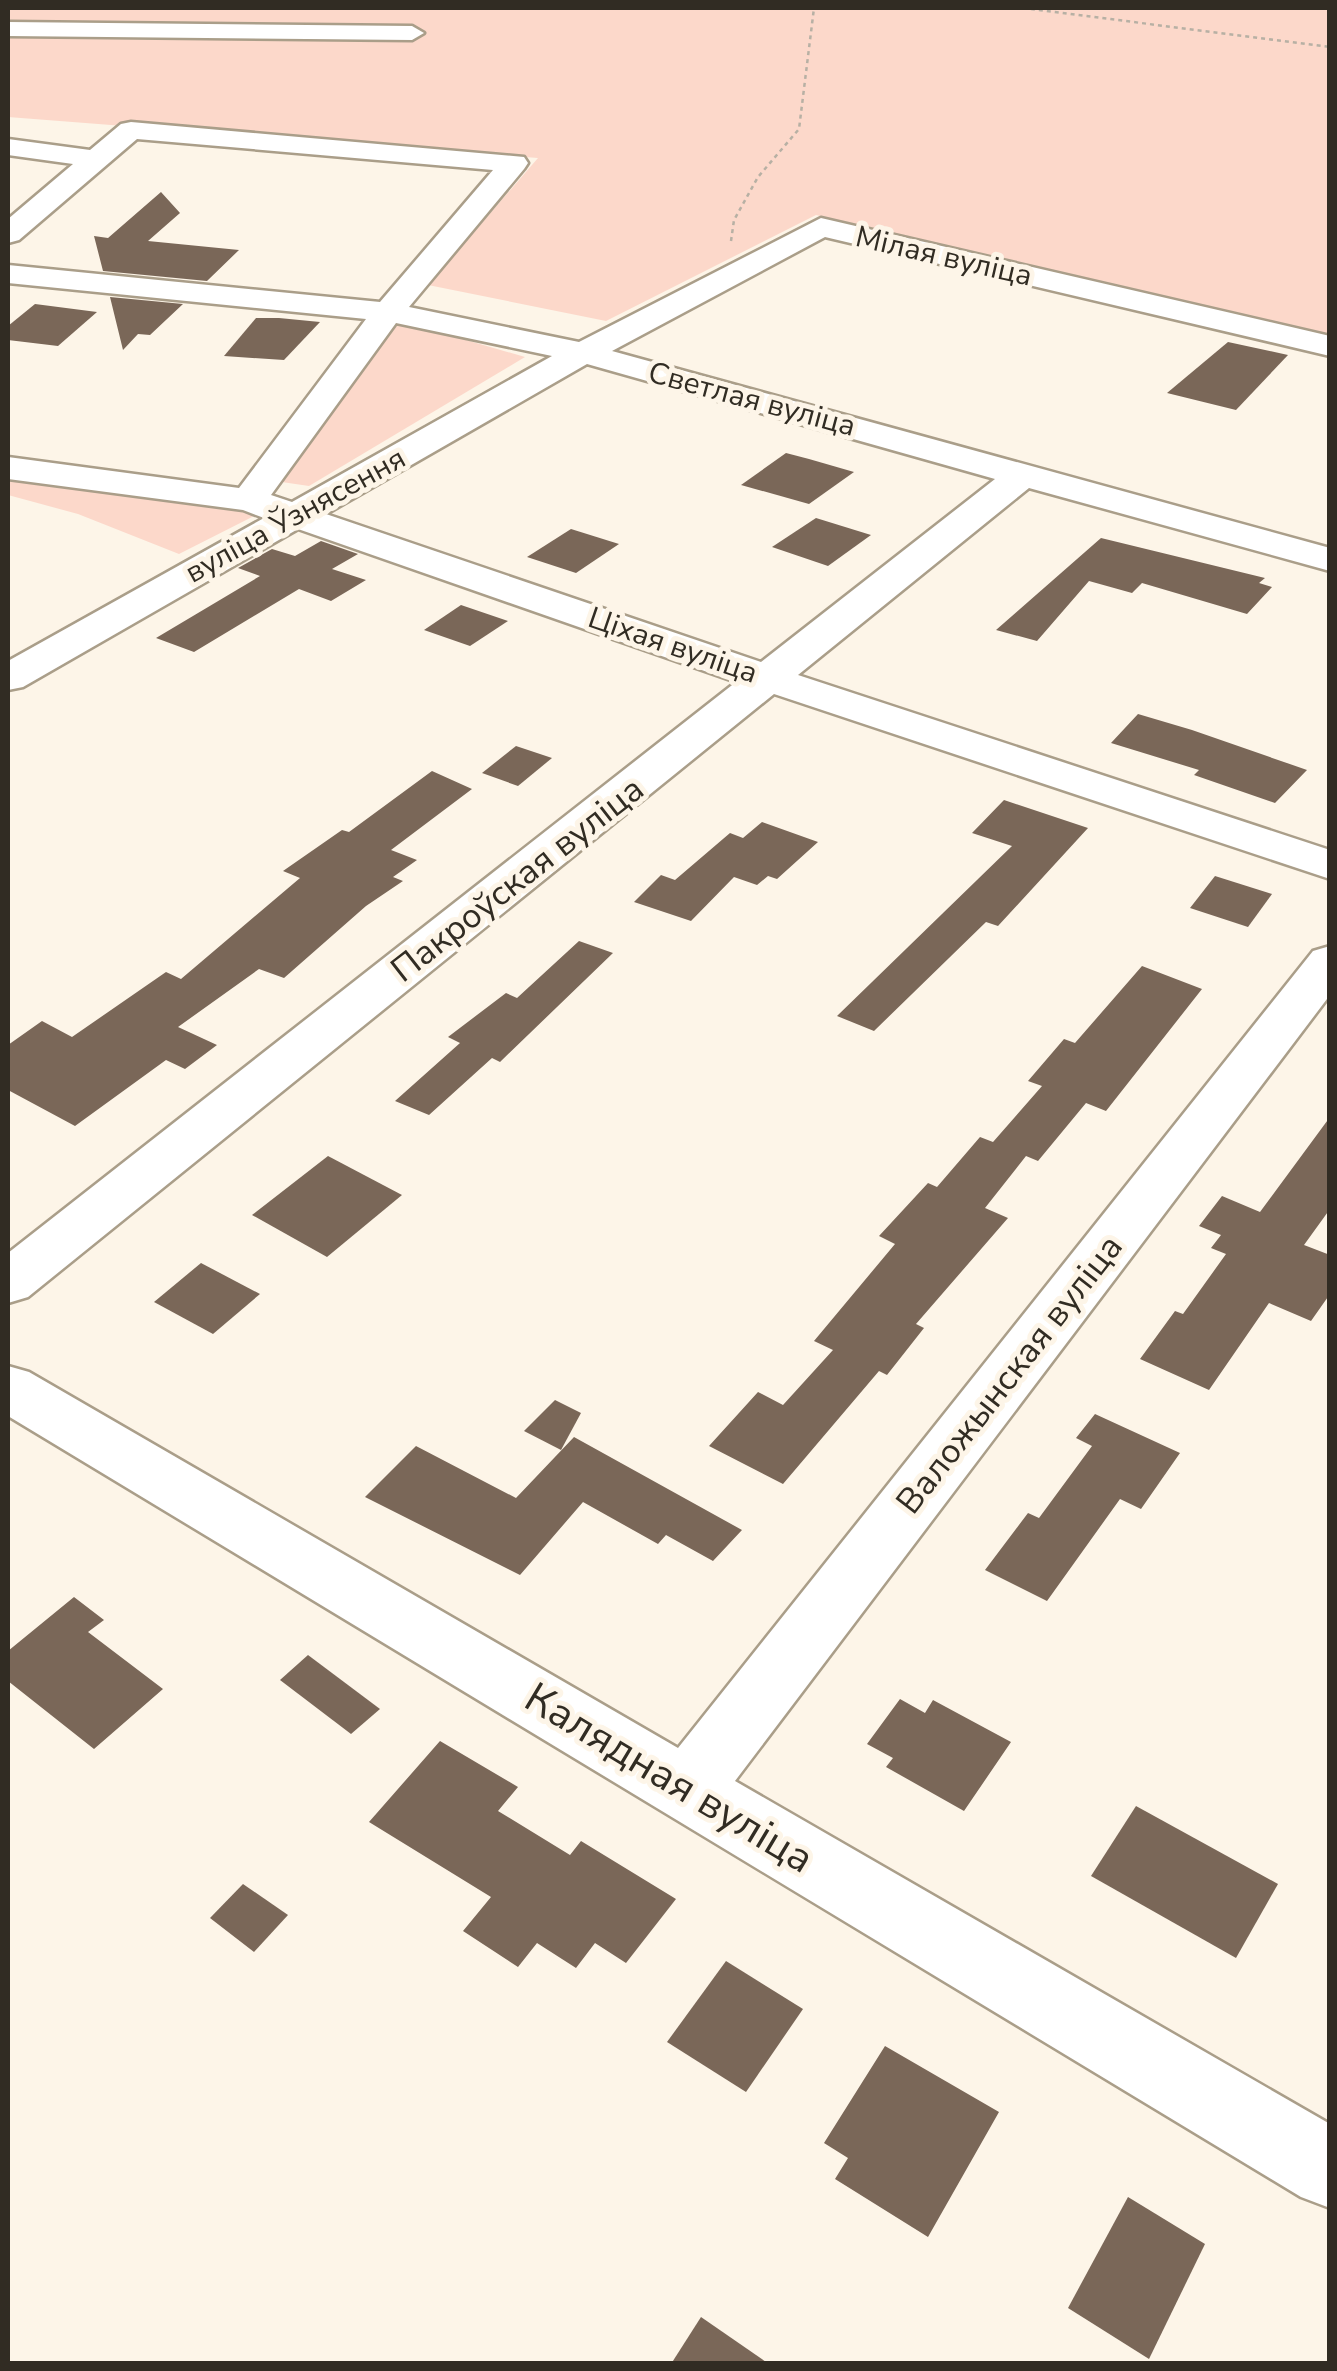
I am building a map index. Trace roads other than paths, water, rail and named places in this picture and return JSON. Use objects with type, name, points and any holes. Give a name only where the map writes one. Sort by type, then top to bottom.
[{"type":"street","points":[[8,29],[412,32]]},
{"type":"street","name":"вуліца Ўзнясення","points":[[95,159],[131,130],[514,163],[388,312],[249,500]]},
{"type":"street","points":[[8,146],[95,159]]},
{"type":"street","points":[[8,234],[95,159]]},
{"type":"street","name":"Мілая вуліца","points":[[583,353],[821,227],[1330,346]]},
{"type":"street","name":"Светлая вуліца","points":[[8,271],[388,312],[583,353],[1330,560]]},
{"type":"street","name":"вуліца Ўзнясення","points":[[8,678],[583,353]]},
{"type":"street","name":"Ціхая вуліца","points":[[8,468],[249,500],[1330,865]]},
{"type":"street","name":"Пакроўская вуліца","points":[[8,1283],[1024,474]]},
{"type":"street","name":"Валожынская вуліца","points":[[688,1788],[1330,961]]},
{"type":"street","name":"Калядная вуліца","points":[[8,1388],[1330,2169]]}]
